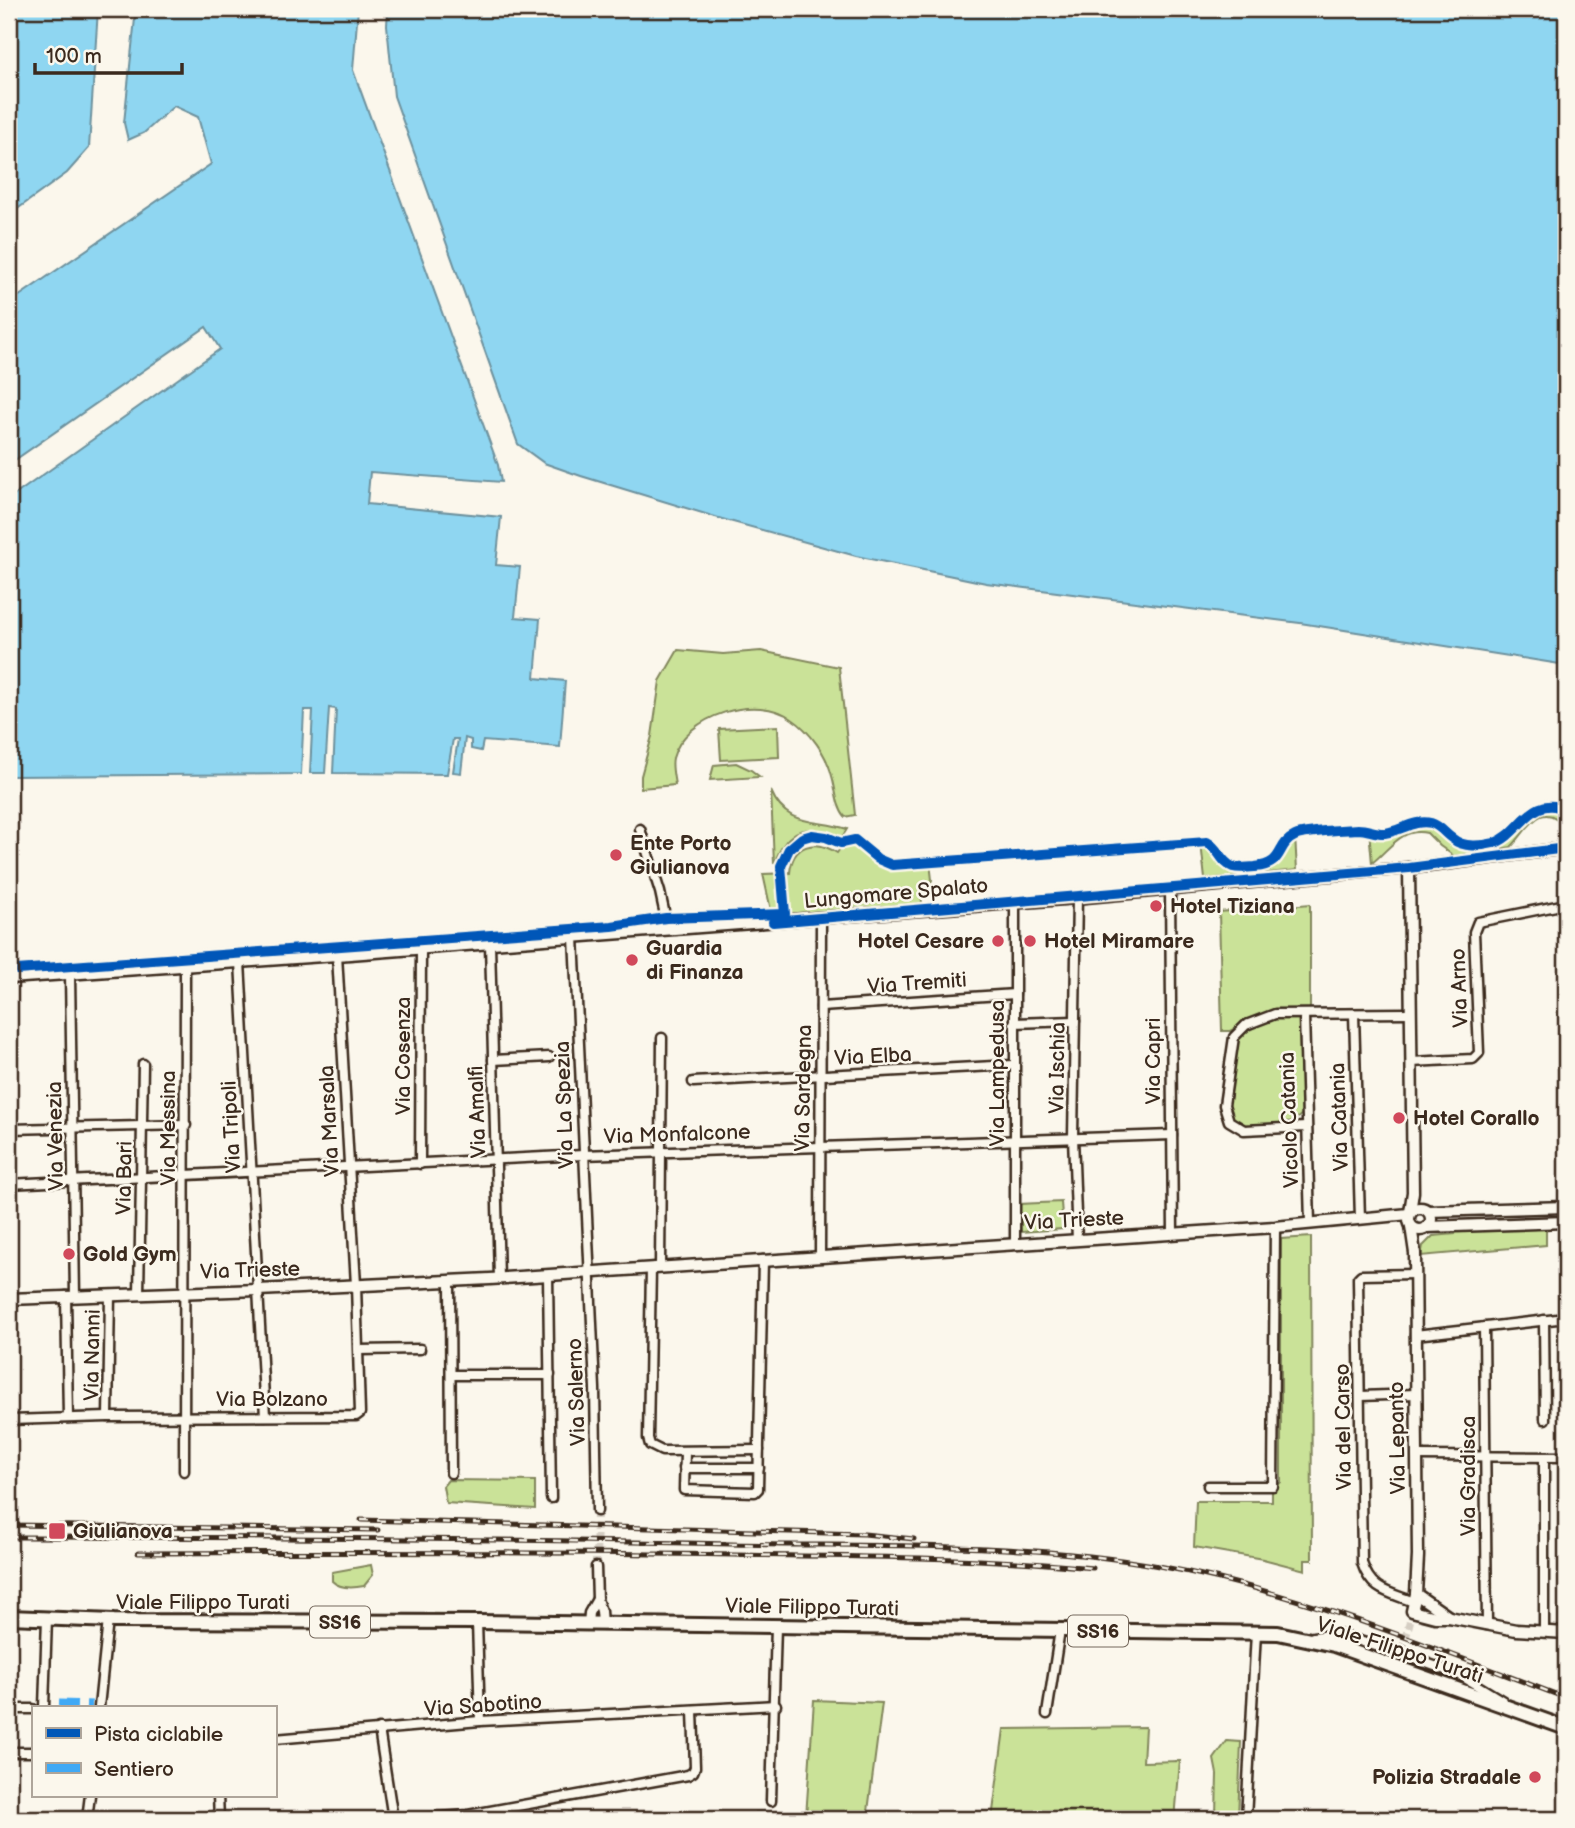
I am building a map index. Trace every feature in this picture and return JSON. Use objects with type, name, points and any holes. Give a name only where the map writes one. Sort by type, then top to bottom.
[{"type":"main road","name":"SS16","points":[[9,1617],[44,1618]]},
{"type":"main road","name":"Viale Filippo Turati","points":[[44,1618],[1256,1632],[1303,1637],[1334,1645],[1566,1728]]},
{"type":"street","points":[[640,829],[660,892],[668,929]]},
{"type":"street","points":[[1565,848],[1566,877]]},
{"type":"street","name":"Lungomare Spalato","points":[[9,978],[337,956],[1077,897],[1409,868],[1565,848]]},
{"type":"street","name":"Via Lepanto","points":[[1409,868],[1413,1192],[1410,1219],[1415,1253],[1417,1456],[1413,1607]]},
{"type":"street","name":"Via Capri","points":[[1170,889],[1173,1233]]},
{"type":"street","name":"Via Ischia","points":[[1077,897],[1073,1137],[1077,1240]]},
{"type":"street","name":"Via Lampedusa","points":[[1015,902],[1015,1243]]},
{"type":"street","name":"Via Arno","points":[[1411,1062],[1473,1059],[1479,1053],[1474,932],[1478,922],[1566,904]]},
{"type":"street","name":"Via Sardegna","points":[[820,1257],[821,918]]},
{"type":"street","name":"Via La Spezia","points":[[574,937],[588,1272]]},
{"type":"street","name":"Via Amalfi","points":[[490,944],[499,1278]]},
{"type":"street","name":"Via Cosenza","points":[[420,1164],[421,948]]},
{"type":"street","name":"Via Marsala","points":[[337,956],[356,1285],[360,1413]]},
{"type":"street","name":"Via Tripoli","points":[[240,962],[265,1416]]},
{"type":"street","name":"Via Messina","points":[[184,1292],[185,965]]},
{"type":"street","name":"Via Venezia","points":[[68,1418],[74,1181],[70,975]]},
{"type":"street","name":"Via Tremiti","points":[[821,1007],[1015,994]]},
{"type":"street","points":[[1306,1128],[1244,1130],[1229,1121],[1224,1105],[1234,1037],[1245,1025],[1275,1014],[1410,1013]]},
{"type":"street","name":"Via Catania","points":[[1354,1014],[1360,1219]]},
{"type":"street","name":"Vicolo Catania","points":[[1304,1015],[1310,1223]]},
{"type":"street","points":[[1014,1023],[1075,1021]]},
{"type":"street","points":[[662,1038],[648,1438],[654,1448],[685,1451],[759,1450]]},
{"type":"street","points":[[493,1060],[549,1058]]},
{"type":"street","name":"Via Bari","points":[[139,1294],[143,1064]]},
{"type":"street","name":"Via Elba","points":[[693,1082],[1013,1065]]},
{"type":"street","points":[[9,1129],[186,1125]]},
{"type":"street","name":"Via Monfalcone","points":[[9,1184],[583,1155],[1172,1135]]},
{"type":"street","points":[[1413,1192],[1431,1217],[1425,1228]]},
{"type":"street","points":[[1566,1207],[1426,1210],[1418,1207],[1410,1219],[1417,1230],[1566,1222]]},
{"type":"street","name":"Via Trieste","points":[[9,1299],[450,1281],[1275,1227],[1360,1219],[1410,1219]]},
{"type":"street","points":[[1209,1486],[1273,1486],[1275,1227]]},
{"type":"street","name":"Via Lepanto","points":[[1415,1253],[1425,1228]]},
{"type":"street","points":[[685,1451],[684,1490],[755,1492],[759,1486],[763,1260]]},
{"type":"street","name":"Via Salerno","points":[[588,1272],[595,1388],[597,1511]]},
{"type":"street","name":"Via del Carso","points":[[1413,1607],[1374,1586],[1362,1563],[1358,1278],[1361,1275],[1415,1274]]},
{"type":"street","points":[[548,1275],[551,1498]]},
{"type":"street","points":[[450,1281],[451,1473]]},
{"type":"street","points":[[184,1292],[184,1471]]},
{"type":"street","name":"Via Nanni","points":[[108,1417],[110,1295]]},
{"type":"street","points":[[1415,1335],[1566,1318]]},
{"type":"street","points":[[1544,1320],[1545,1419]]},
{"type":"street","name":"Via Gradisca","points":[[1484,1327],[1487,1625]]},
{"type":"street","points":[[359,1350],[420,1349]]},
{"type":"street","points":[[451,1375],[550,1375]]},
{"type":"street","points":[[1361,1396],[1416,1394]]},
{"type":"street","name":"Via Bolzano","points":[[9,1420],[356,1416],[360,1413]]},
{"type":"street","points":[[1417,1456],[1566,1457]]},
{"type":"street","points":[[1544,1457],[1544,1632]]},
{"type":"street","points":[[684,1468],[759,1468]]},
{"type":"street","points":[[596,1567],[597,1600],[602,1624]]},
{"type":"street","points":[[588,1624],[589,1613],[597,1600]]},
{"type":"street","points":[[1413,1607],[1435,1617],[1449,1617]]},
{"type":"street","points":[[1413,1607],[1487,1625],[1566,1633]]},
{"type":"street","points":[[44,1618],[44,1706]]},
{"type":"street","points":[[99,1706],[108,1620]]},
{"type":"street","points":[[477,1622],[480,1721]]},
{"type":"street","points":[[771,1801],[776,1705],[776,1626]]},
{"type":"street","points":[[1047,1714],[1060,1630]]},
{"type":"street","points":[[1246,1819],[1256,1632]]},
{"type":"street","points":[[1303,1637],[1337,1634],[1402,1652],[1460,1675],[1513,1707]]},
{"type":"street","name":"Via Sabotino","points":[[276,1739],[480,1721],[776,1705]]},
{"type":"street","points":[[9,1709],[32,1709]]},
{"type":"street","points":[[414,1819],[468,1815],[688,1775],[693,1772],[693,1711]]},
{"type":"street","points":[[379,1729],[393,1819]]},
{"type":"street","points":[[9,1752],[32,1752]]},
{"type":"street","points":[[87,1819],[90,1797]]},
{"type":"street","points":[[218,1797],[219,1819]]},
{"type":"green space","points":[[678,650],[723,654],[761,651],[839,667],[855,815],[845,817],[842,813],[830,768],[811,737],[792,719],[777,711],[760,708],[724,713],[692,730],[680,743],[672,761],[675,785],[641,788],[660,681]]},
{"type":"green space","points":[[778,726],[779,757],[721,760],[719,729]]},
{"type":"green space","points":[[736,763],[760,777],[710,780],[714,765]]},
{"type":"green space","points":[[771,791],[777,803],[793,816],[847,829],[842,837],[819,830],[800,831],[785,842],[774,864]]},
{"type":"green space","points":[[1554,806],[1566,810],[1566,828],[1549,815],[1542,816],[1528,826],[1511,847],[1483,852],[1482,844],[1504,839],[1530,813]]},
{"type":"green space","points":[[1416,823],[1433,826],[1458,841],[1475,845],[1476,853],[1454,856],[1427,833],[1418,832],[1403,836],[1372,863],[1369,830],[1387,832]]},
{"type":"green space","points":[[1295,836],[1297,870],[1205,879],[1201,843],[1213,845],[1231,866],[1268,866]]},
{"type":"green space","points":[[852,840],[877,859],[891,865],[930,862],[932,880],[928,887],[921,890],[922,904],[772,915],[763,874],[790,873],[795,856],[806,847],[821,846],[837,853],[845,842]]},
{"type":"green space","points":[[1310,904],[1310,1010],[1268,1011],[1230,1031],[1222,1031],[1219,912]]},
{"type":"green space","points":[[1283,1016],[1299,1018],[1303,1113],[1293,1122],[1242,1125],[1234,1120],[1228,1108],[1236,1038],[1265,1021]]},
{"type":"green space","points":[[1061,1202],[1063,1229],[1021,1232],[1019,1204]]},
{"type":"green space","points":[[1546,1227],[1546,1245],[1421,1256],[1423,1246],[1433,1236],[1455,1234],[1456,1230]]},
{"type":"green space","points":[[1311,1237],[1312,1560],[1305,1560],[1305,1570],[1263,1559],[1194,1547],[1196,1501],[1272,1501],[1272,1490],[1281,1482],[1281,1239]]},
{"type":"green space","points":[[448,1480],[535,1481],[535,1509],[446,1503],[443,1486]]},
{"type":"green space","points":[[371,1565],[373,1575],[364,1586],[343,1587],[332,1581],[332,1572]]},
{"type":"green space","points":[[814,1700],[882,1703],[867,1819],[755,1819],[756,1812],[806,1817]]},
{"type":"green space","points":[[1145,1727],[1143,1762],[1180,1761],[1175,1819],[992,1819],[1004,1729]]},
{"type":"green space","points":[[1227,1741],[1241,1742],[1238,1819],[1190,1819],[1216,1815],[1217,1774],[1214,1759]]},
{"type":"green space","points":[[1293,1815],[1364,1815],[1364,1819],[1293,1819]]},
{"type":"water","points":[[9,9],[98,9],[89,148],[67,173],[9,215]]},
{"type":"water","points":[[136,9],[358,9],[353,70],[498,465],[501,482],[370,472],[367,504],[501,517],[496,565],[520,567],[515,617],[540,619],[535,678],[565,681],[560,747],[483,741],[481,751],[471,749],[471,740],[465,738],[461,773],[453,772],[458,739],[453,739],[447,774],[333,773],[336,709],[329,708],[325,773],[310,773],[313,710],[304,710],[301,774],[9,776],[9,499],[220,349],[206,327],[9,464],[9,303],[211,164],[198,117],[174,106],[144,133],[128,140],[124,123]]},
{"type":"water","points":[[388,9],[1566,9],[1566,665],[1300,623],[986,583],[856,556],[722,519],[544,463],[518,444],[394,96]]},
{"type":"tunnel","points":[[596,1567],[597,1511]]},
{"type":"tunnel","points":[[1402,1651],[1410,1621]]},
{"type":"railway","points":[[361,1520],[864,1534],[914,1539]]},
{"type":"railway","points":[[9,1525],[378,1530]]},
{"type":"railway","points":[[9,1537],[892,1546],[1053,1552],[1159,1566],[1263,1591],[1366,1623],[1566,1698]]},
{"type":"railway","points":[[138,1553],[869,1557],[1004,1561],[1093,1568]]},
{"type":"marked path","points":[[59,1704],[92,1705]]},
{"type":"cycle path","points":[[9,967],[17,970],[612,926],[666,918],[785,914],[781,866],[789,849],[802,838],[812,835],[841,843],[855,840],[878,859],[892,865],[1207,842],[1229,865],[1241,868],[1272,862],[1289,840],[1308,833],[1358,829],[1385,833],[1425,822],[1438,826],[1457,842],[1478,845],[1503,839],[1527,817],[1544,807],[1554,806],[1566,810]]},
{"type":"cycle path","points":[[773,922],[1409,868],[1566,848]]},
{"type":"place","name":"Ente Porto Giulianova","points":[[616,855]]},
{"type":"place","name":"Hotel Tiziana","points":[[1156,906]]},
{"type":"place","name":"Hotel Cesare","points":[[998,941]]},
{"type":"place","name":"Hotel Miramare","points":[[1030,941]]},
{"type":"place","name":"Guardia di Finanza","points":[[632,960]]},
{"type":"place","name":"Hotel Corallo","points":[[1399,1118]]},
{"type":"place","name":"Gold Gym","points":[[69,1254]]},
{"type":"place","name":"Giulianova","points":[[57,1531]]},
{"type":"place","name":"Polizia Stradale","points":[[1535,1777]]}]
